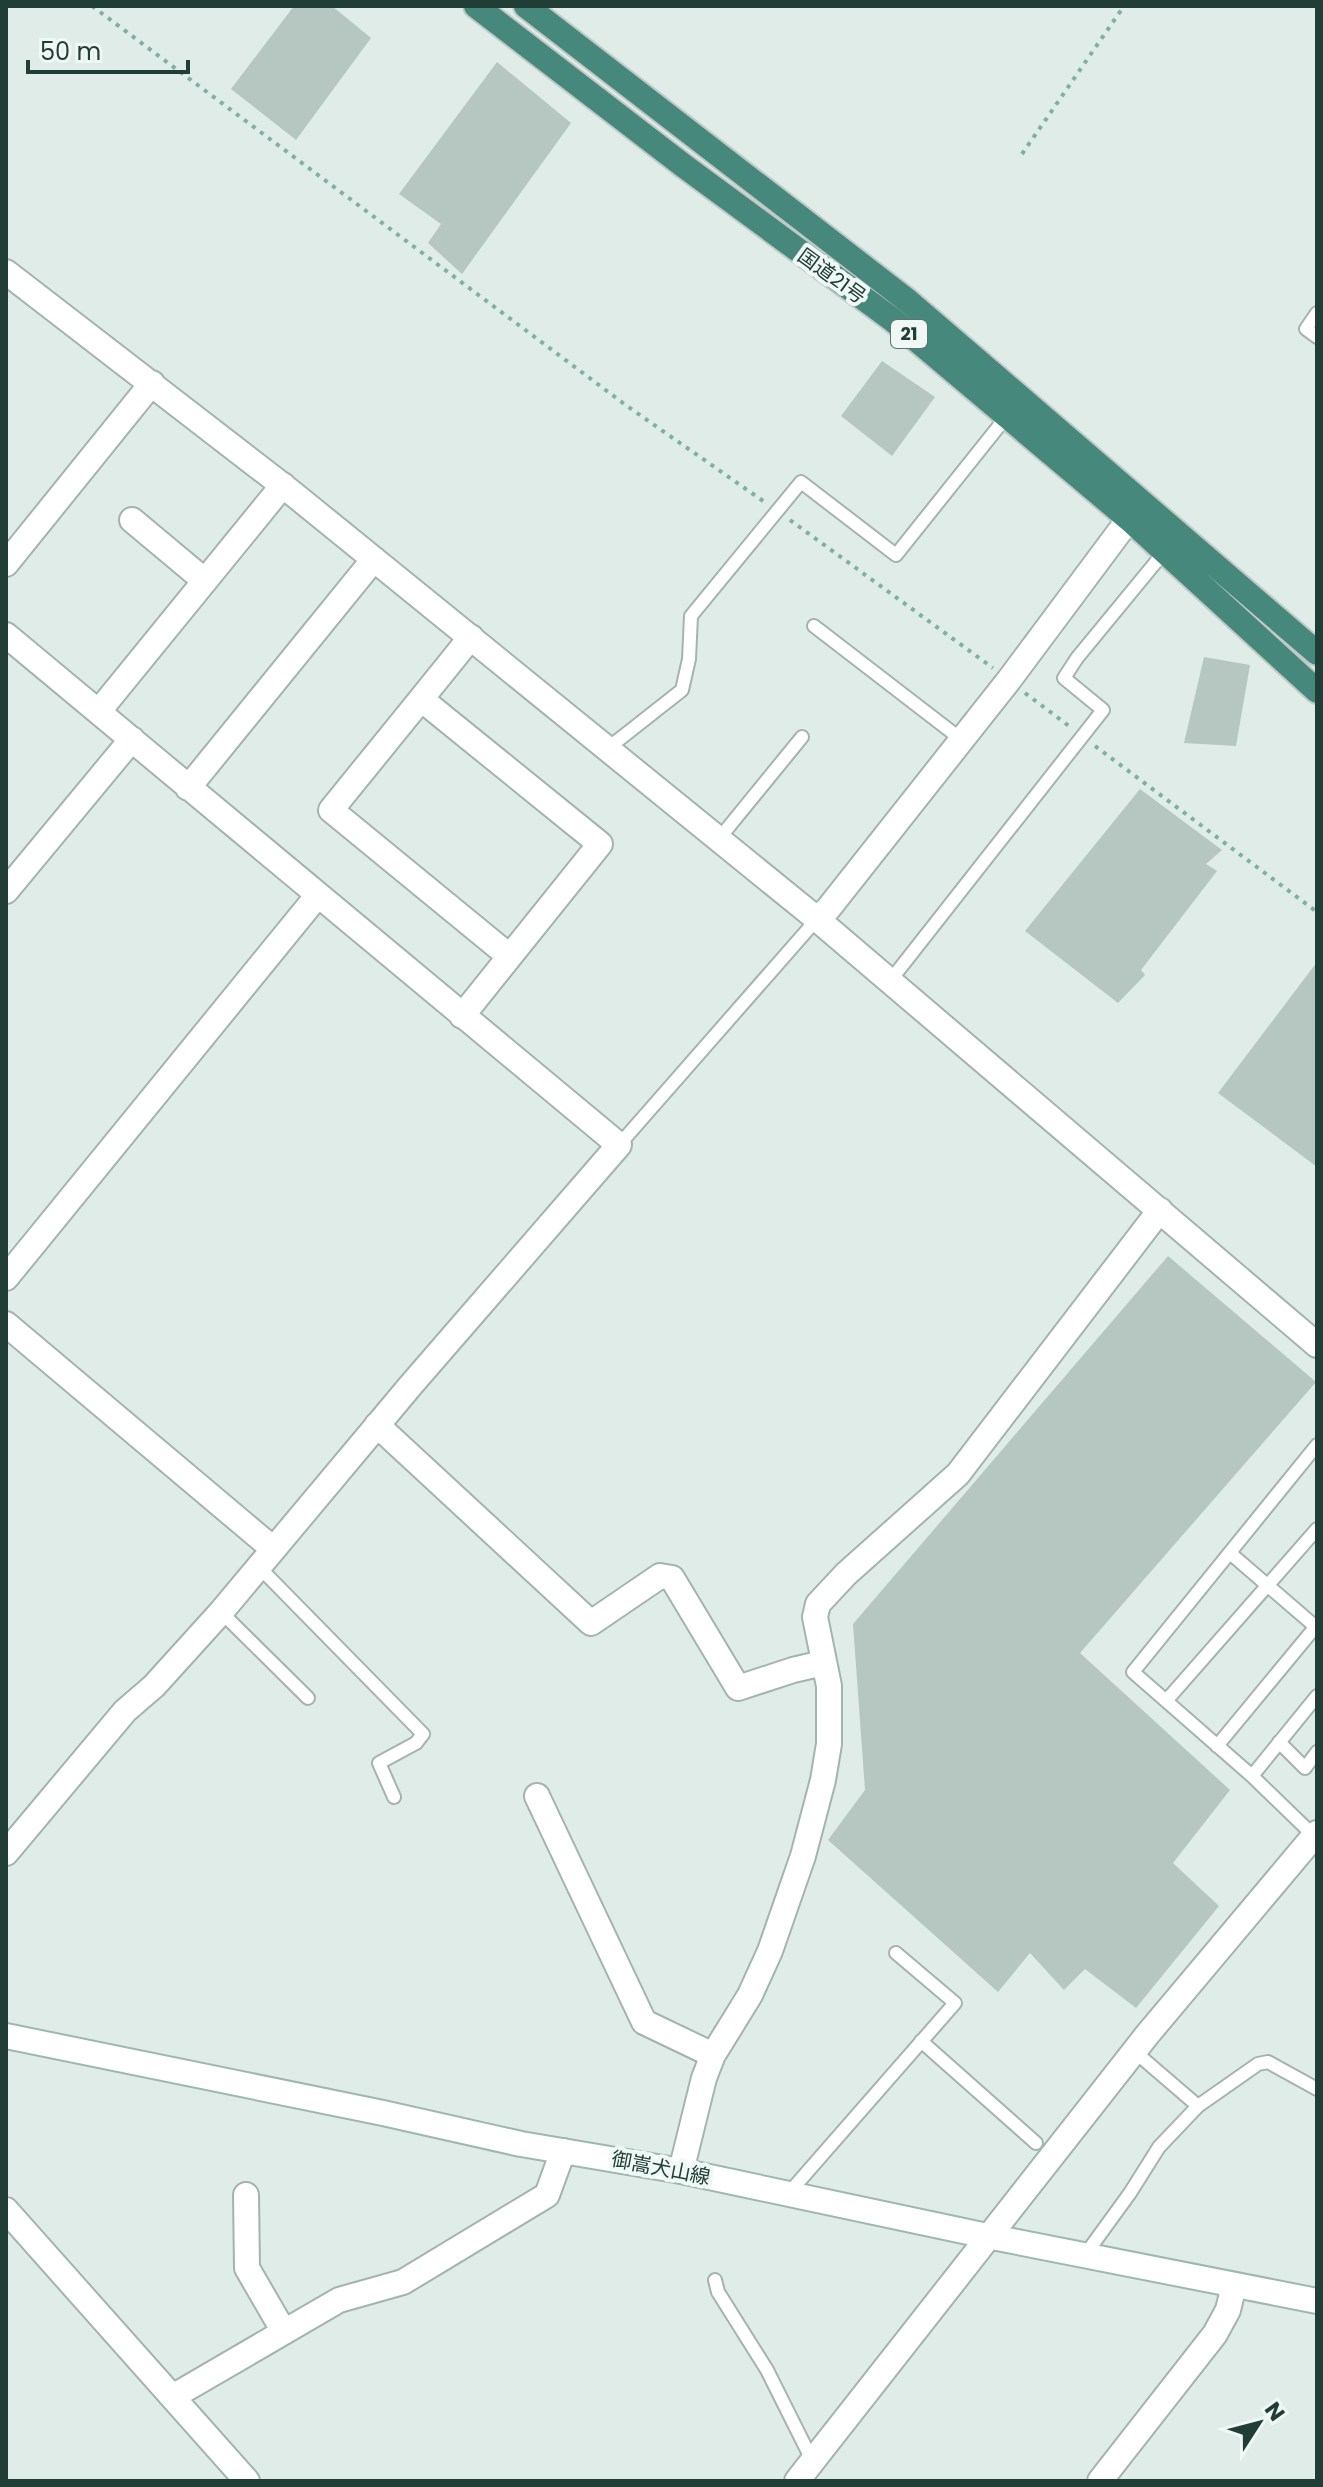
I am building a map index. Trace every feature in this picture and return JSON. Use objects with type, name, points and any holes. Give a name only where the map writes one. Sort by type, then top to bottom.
[{"type":"highway","name":"国道21号","points":[[476,6],[684,166],[893,320],[1129,519],[1317,691]]},
{"type":"highway","name":"国道21号","points":[[526,6],[908,301],[1317,653]]},
{"type":"street","points":[[6,272],[283,485],[817,919],[1317,1345]]},
{"type":"street","points":[[6,564],[152,383]]},
{"type":"street","points":[[99,711],[283,485]]},
{"type":"street","points":[[817,919],[1009,680],[1129,519]]},
{"type":"street","points":[[132,520],[205,581]]},
{"type":"street","points":[[188,788],[374,559]]},
{"type":"street","points":[[6,635],[619,1145],[377,1425],[221,1612],[154,1686],[125,1711],[6,1853]]},
{"type":"street","points":[[471,637],[331,810],[509,956]]},
{"type":"street","points":[[421,699],[600,844],[462,1016]]},
{"type":"street","points":[[6,891],[132,739]]},
{"type":"street","points":[[6,1278],[318,895]]},
{"type":"street","points":[[681,2171],[704,2078],[713,2055],[750,1995],[770,1951],[803,1856],[823,1780],[829,1744],[829,1686],[815,1617],[818,1604],[846,1574],[958,1474],[1160,1210]]},
{"type":"street","points":[[6,1324],[265,1557]]},
{"type":"street","points":[[377,1425],[591,1623],[660,1576],[672,1578],[738,1688],[823,1663]]},
{"type":"street","points":[[537,1796],[644,2022],[713,2055]]},
{"type":"street","points":[[797,2481],[1134,2051],[1316,1835]]},
{"type":"street","name":"御嵩犬山線","points":[[6,2036],[521,2144],[681,2171],[987,2236],[1317,2301]]},
{"type":"street","points":[[174,2396],[339,2300],[403,2282],[547,2195],[563,2151]]},
{"type":"street","points":[[246,2195],[247,2268],[284,2332]]},
{"type":"street","points":[[6,2210],[247,2481]]},
{"type":"street","points":[[1100,2481],[1215,2334],[1228,2310],[1234,2285]]},
{"type":"lane","points":[[1317,313],[1306,329],[1317,337]]},
{"type":"lane","points":[[607,749],[682,690],[689,659],[691,616],[801,482],[896,555],[1007,416]]},
{"type":"lane","points":[[890,981],[1103,710],[1064,678],[1165,551]]},
{"type":"lane","points":[[814,626],[962,740]]},
{"type":"lane","points":[[718,840],[802,737]]},
{"type":"lane","points":[[619,1145],[817,919]]},
{"type":"lane","points":[[1316,1835],[1133,1672],[1317,1445]]},
{"type":"lane","points":[[1166,1701],[1317,1529]]},
{"type":"lane","points":[[1217,1746],[1316,1626],[1230,1553]]},
{"type":"lane","points":[[265,1557],[423,1734],[416,1743],[379,1763],[394,1797]]},
{"type":"lane","points":[[221,1612],[308,1698]]},
{"type":"lane","points":[[1252,1776],[1317,1696]]},
{"type":"lane","points":[[1279,1742],[1305,1768],[1317,1752]]},
{"type":"lane","points":[[788,2194],[955,2003],[896,1953]]},
{"type":"lane","points":[[921,2041],[1036,2143]]},
{"type":"lane","points":[[1134,2051],[1198,2106]]},
{"type":"lane","points":[[1085,2255],[1159,2147],[1198,2106],[1258,2064],[1268,2062],[1317,2089]]},
{"type":"lane","points":[[715,2280],[718,2292],[767,2370],[812,2460]]},
{"type":"path","points":[[92,6],[627,406],[1009,680],[1317,912]]},
{"type":"path","points":[[1022,154],[1124,6]]},
{"type":"building","points":[[294,6],[332,6],[371,38],[296,140],[231,89]]},
{"type":"building","points":[[497,62],[571,123],[462,274],[428,243],[441,224],[399,194]]},
{"type":"building","points":[[882,361],[935,397],[892,456],[841,416]]},
{"type":"building","points":[[1204,657],[1250,665],[1236,746],[1184,743]]},
{"type":"building","points":[[1140,789],[1222,850],[1206,864],[1217,871],[1141,970],[1145,975],[1118,1003],[1025,931]]},
{"type":"building","points":[[1317,962],[1317,1167],[1218,1093]]},
{"type":"building","points":[[1168,1256],[1316,1382],[1080,1653],[1230,1790],[1173,1863],[1219,1906],[1136,2008],[1085,1969],[1064,1990],[1030,1953],[998,1992],[828,1840],[865,1790],[853,1624]]}]
